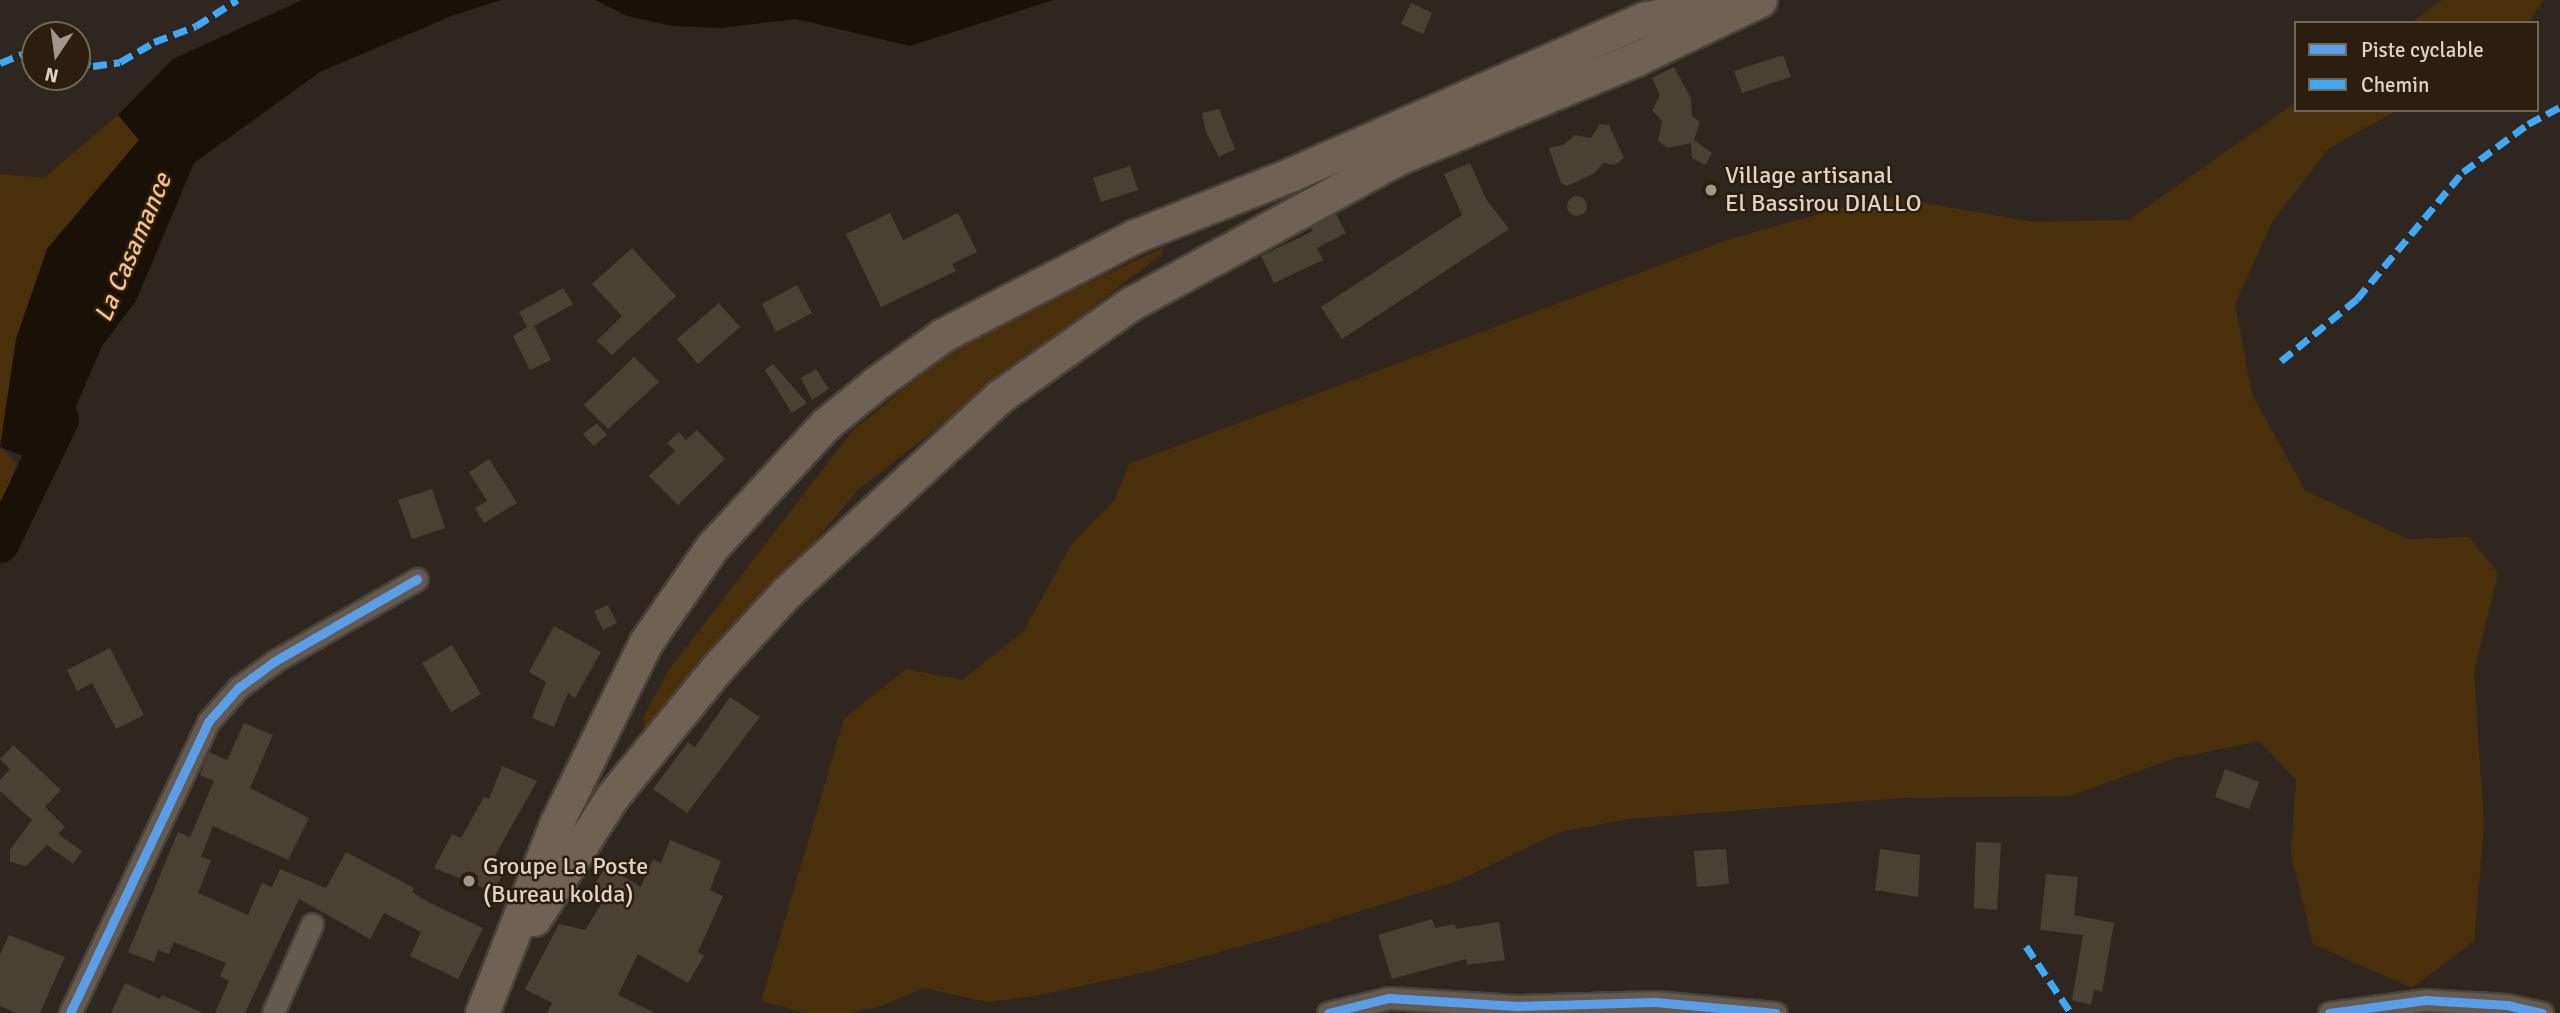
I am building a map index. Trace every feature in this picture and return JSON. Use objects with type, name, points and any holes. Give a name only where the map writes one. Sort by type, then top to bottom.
[{"type":"main road","points":[[482,1013],[505,962],[556,824],[646,642],[712,547],[826,424],[874,384],[943,335],[1135,236],[1292,174],[1644,19],[1728,0]]},
{"type":"main road","points":[[505,962],[612,797],[718,667],[787,592],[999,397],[1132,303],[1396,159],[1636,59],[1760,0]]},
{"type":"street","points":[[70,1013],[208,722],[238,688],[275,661],[417,579]]},
{"type":"street","points":[[273,1013],[312,924]]},
{"type":"street","points":[[1328,1013],[1389,998],[1556,1009],[1654,1002],[1776,1013]]},
{"type":"street","points":[[2329,1013],[2425,1000],[2507,1004],[2542,1013]]},
{"type":"shaded area","points":[[2442,0],[2544,0],[2529,21],[2414,21]]},
{"type":"shaded area","points":[[2294,103],[2294,112],[2394,112],[2329,148],[2272,222],[2235,304],[2252,395],[2305,490],[2407,539],[2469,537],[2498,573],[2474,671],[2484,825],[2474,941],[2412,988],[2313,944],[2291,854],[2296,780],[2259,741],[2172,759],[2070,796],[1901,798],[1629,819],[1560,832],[1457,881],[1300,930],[1147,972],[1029,997],[987,1002],[924,988],[881,1006],[848,1013],[806,1013],[761,1001],[844,719],[906,669],[962,680],[1023,632],[1071,545],[1115,499],[1129,464],[1730,239],[1884,196],[2034,222],[2129,220]]},
{"type":"shaded area","points":[[118,115],[139,140],[47,249],[0,447],[0,174],[44,178]]},
{"type":"shaded area","points":[[1162,248],[1163,253],[859,489],[647,740],[643,718],[668,671],[853,430],[963,341]]},
{"type":"shaded area","points":[[0,447],[17,463],[0,510]]},
{"type":"water","points":[[302,0],[501,0],[454,15],[320,72],[194,163],[136,301],[102,346],[71,418],[57,469],[0,447],[16,339],[47,249],[139,140],[118,115],[173,59]]},
{"type":"water","points":[[595,0],[1053,0],[910,46],[796,19],[721,28],[673,26],[627,16]]},
{"type":"building","points":[[1411,3],[1432,13],[1423,34],[1401,24]]},
{"type":"building","points":[[1783,55],[1791,77],[1742,93],[1734,71]]},
{"type":"building","points":[[1674,67],[1691,98],[1692,116],[1700,122],[1694,140],[1712,153],[1705,165],[1692,158],[1691,143],[1668,148],[1658,141],[1662,121],[1652,110],[1660,95],[1652,78]]},
{"type":"building","points":[[1219,109],[1235,149],[1219,157],[1206,132],[1202,113]]},
{"type":"building","points":[[1600,124],[1609,125],[1624,158],[1615,165],[1603,163],[1595,173],[1567,186],[1561,183],[1549,148],[1563,145],[1575,135],[1591,138]]},
{"type":"building","points":[[1470,163],[1486,199],[1509,229],[1342,339],[1321,307],[1462,215],[1444,174]]},
{"type":"building","points":[[1130,166],[1138,190],[1101,202],[1093,178]]},
{"type":"building","points":[[1577,196],[1584,199],[1587,206],[1584,213],[1577,216],[1570,213],[1567,206],[1570,199]]},
{"type":"building","points":[[890,213],[903,240],[958,213],[977,252],[952,264],[956,271],[881,307],[846,234]]},
{"type":"building","points":[[1336,214],[1346,233],[1317,248],[1323,260],[1274,283],[1261,256],[1313,231],[1311,227]]},
{"type":"building","points":[[632,248],[676,296],[612,355],[597,341],[622,316],[592,284]]},
{"type":"building","points":[[797,285],[812,313],[776,332],[762,304]]},
{"type":"building","points":[[563,288],[573,304],[534,326],[551,360],[530,370],[513,336],[527,327],[519,312]]},
{"type":"building","points":[[719,303],[740,327],[698,364],[677,339]]},
{"type":"building","points":[[634,357],[659,382],[608,429],[584,405]]},
{"type":"building","points":[[773,364],[807,403],[792,413],[765,370]]},
{"type":"building","points":[[816,369],[829,389],[812,400],[801,378]]},
{"type":"building","points":[[597,423],[607,435],[594,446],[583,434]]},
{"type":"building","points":[[697,430],[725,459],[678,505],[649,476],[675,451],[667,443],[679,432],[686,440]]},
{"type":"building","points":[[489,459],[517,503],[484,523],[475,508],[487,501],[469,472]]},
{"type":"building","points":[[432,489],[445,528],[412,539],[398,500]]},
{"type":"building","points":[[608,605],[617,623],[603,630],[594,611]]},
{"type":"building","points":[[554,626],[601,652],[575,698],[568,693],[554,727],[532,718],[546,682],[529,672]]},
{"type":"building","points":[[452,645],[481,694],[451,712],[422,663]]},
{"type":"building","points":[[110,648],[144,715],[116,729],[92,683],[77,691],[67,670]]},
{"type":"building","points":[[730,697],[760,717],[687,813],[653,789],[688,742],[695,747]]},
{"type":"building","points":[[244,723],[273,735],[250,788],[309,818],[288,860],[213,826],[201,857],[211,860],[198,893],[248,915],[262,883],[272,887],[280,869],[326,888],[346,852],[414,888],[412,892],[430,903],[483,928],[458,979],[410,956],[421,932],[384,913],[370,939],[299,899],[245,1013],[215,1013],[229,981],[220,976],[226,963],[174,942],[169,954],[158,950],[154,962],[128,952],[178,832],[190,837],[214,781],[200,775],[209,752],[227,760]]},
{"type":"building","points":[[13,745],[61,790],[45,807],[65,827],[58,834],[82,851],[73,864],[47,845],[26,866],[10,862],[10,850],[32,820],[0,791],[0,780],[10,769],[0,759]]},
{"type":"building","points":[[502,766],[537,781],[492,861],[506,868],[493,892],[434,868],[452,834],[461,838],[484,797],[489,799]]},
{"type":"building","points":[[2225,769],[2259,782],[2249,809],[2215,797]]},
{"type":"building","points":[[670,840],[721,861],[710,890],[723,896],[698,952],[704,956],[688,983],[638,954],[618,995],[655,1013],[547,1013],[552,1003],[525,989],[559,924],[585,930],[607,895],[593,887],[606,866],[641,887],[653,859],[661,863]]},
{"type":"building","points":[[1976,842],[2001,843],[1997,910],[1974,908]]},
{"type":"building","points":[[1726,849],[1729,884],[1697,887],[1694,851]]},
{"type":"building","points":[[1880,849],[1920,855],[1918,897],[1875,890]]},
{"type":"building","points":[[2046,874],[2078,877],[2074,915],[2114,923],[2102,992],[2094,990],[2091,1005],[2072,1000],[2083,935],[2040,930]]},
{"type":"building","points":[[1432,919],[1435,928],[1455,924],[1456,929],[1499,922],[1505,960],[1467,965],[1466,959],[1392,979],[1378,935]]},
{"type":"building","points":[[9,935],[65,957],[40,1013],[16,1013],[0,1006],[0,955]]},
{"type":"building","points":[[125,983],[160,999],[162,995],[203,1013],[111,1013]]},
{"type":"waterway","name":"La Casamance","points":[[0,544],[60,419]]},
{"type":"marked path","points":[[91,65],[120,62],[154,42],[196,26],[237,0]]},
{"type":"marked path","points":[[0,63],[21,55]]},
{"type":"marked path","points":[[2281,361],[2357,299],[2463,172],[2528,124],[2560,107]]},
{"type":"marked path","points":[[2026,946],[2071,1013]]},
{"type":"cycle path","points":[[70,1013],[208,722],[238,688],[275,661],[417,579]]},
{"type":"cycle path","points":[[1328,1013],[1389,998],[1517,1006],[1655,1002],[1776,1013]]},
{"type":"cycle path","points":[[2329,1013],[2425,1000],[2507,1005],[2542,1013]]},
{"type":"place","name":"Village artisanal El Bassirou DIALLO","points":[[1711,190]]},
{"type":"place","name":"Groupe La Poste (Bureau kolda)","points":[[469,881]]}]
